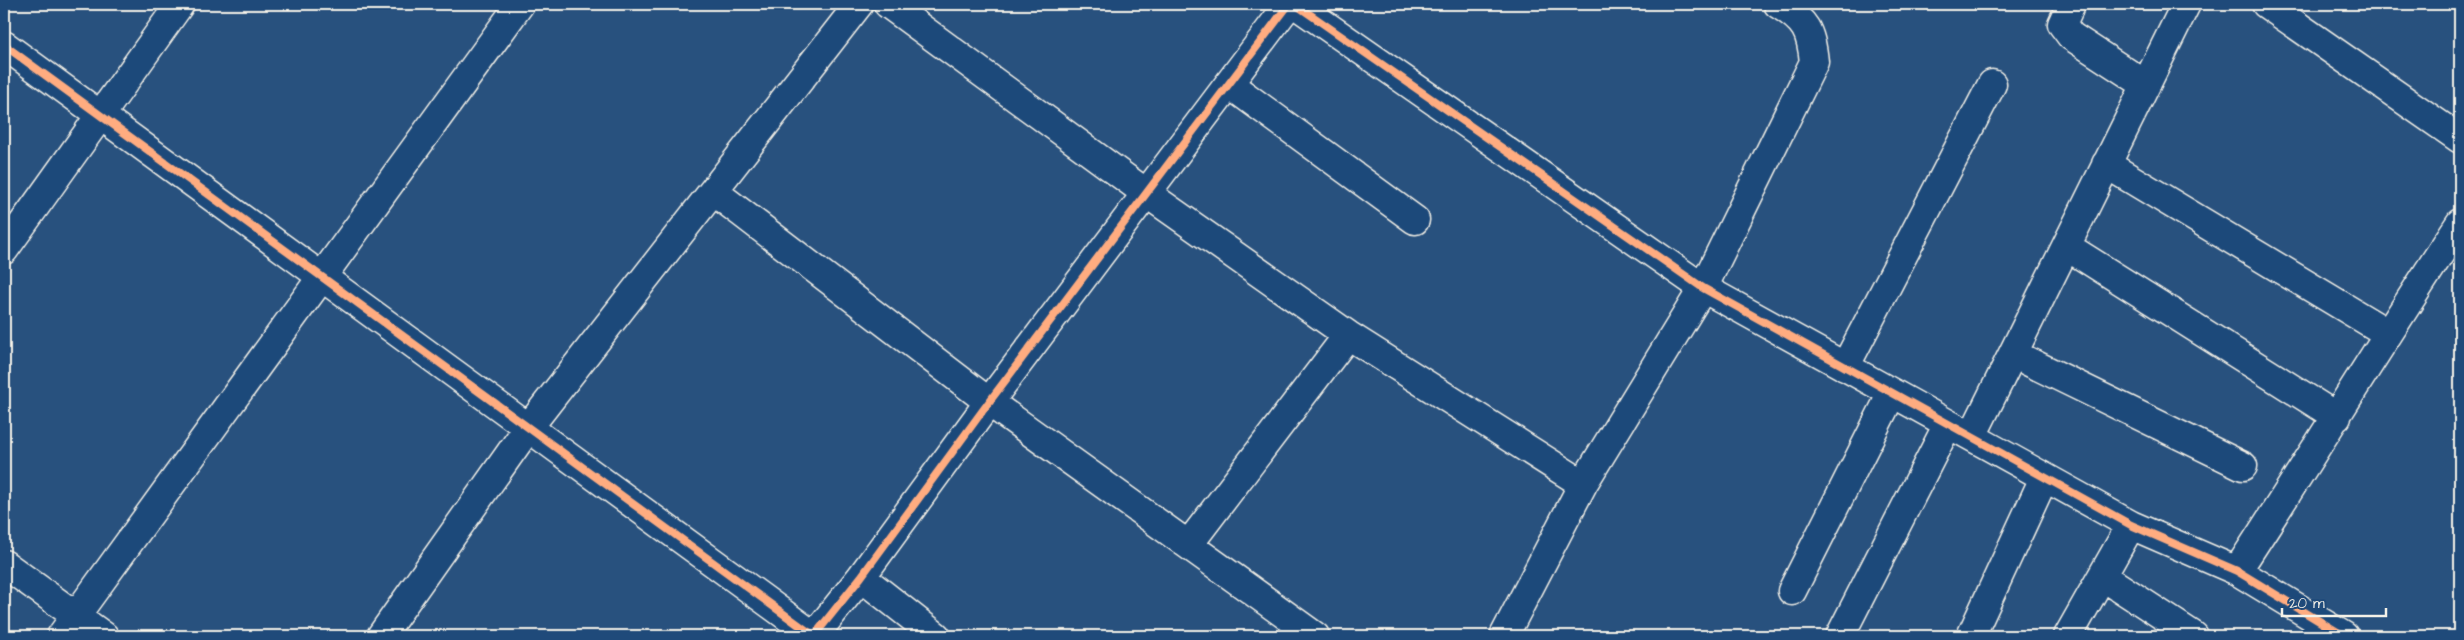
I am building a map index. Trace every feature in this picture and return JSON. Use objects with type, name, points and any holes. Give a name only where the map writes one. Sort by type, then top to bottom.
[{"type":"street","points":[[4,250],[180,4]]},
{"type":"street","points":[[68,626],[520,4]]},
{"type":"street","points":[[381,636],[528,428],[859,4]]},
{"type":"street","points":[[888,4],[1146,193],[1348,335],[1583,484]]},
{"type":"street","points":[[4,45],[814,636],[861,577],[1289,4]]},
{"type":"street","points":[[1295,4],[1703,288],[2131,525],[2237,572],[2344,636]]},
{"type":"street","points":[[1504,636],[1583,484],[1703,288],[1814,62],[1811,35],[1792,12],[1778,4]]},
{"type":"street","points":[[2071,4],[2062,24],[2071,36],[2146,85]]},
{"type":"street","points":[[1840,636],[1960,430],[2013,354],[2186,4]]},
{"type":"street","points":[[2266,4],[2460,139]]},
{"type":"street","points":[[1229,84],[1415,220]]},
{"type":"street","points":[[1845,367],[1992,84]]},
{"type":"street","points":[[2106,164],[2387,333]]},
{"type":"street","points":[[713,191],[990,402],[1315,636]]},
{"type":"street","points":[[2237,572],[2337,417],[2387,333],[2460,223]]},
{"type":"street","points":[[2066,246],[2337,417]]},
{"type":"street","points":[[1189,544],[1348,335]]},
{"type":"street","points":[[2013,354],[2243,466]]},
{"type":"street","points":[[1792,591],[1892,393]]},
{"type":"street","points":[[1971,636],[2044,478]]},
{"type":"street","points":[[2068,636],[2131,525]]},
{"type":"street","points":[[4,564],[68,626],[104,636]]},
{"type":"street","points":[[2102,576],[2194,636]]},
{"type":"street","points":[[861,577],[936,636]]},
{"type":"cycle path","points":[[4,45],[814,636],[861,577],[989,402],[1289,4]]},
{"type":"cycle path","points":[[1295,4],[1703,288],[2131,525],[2237,571],[2344,636]]}]
